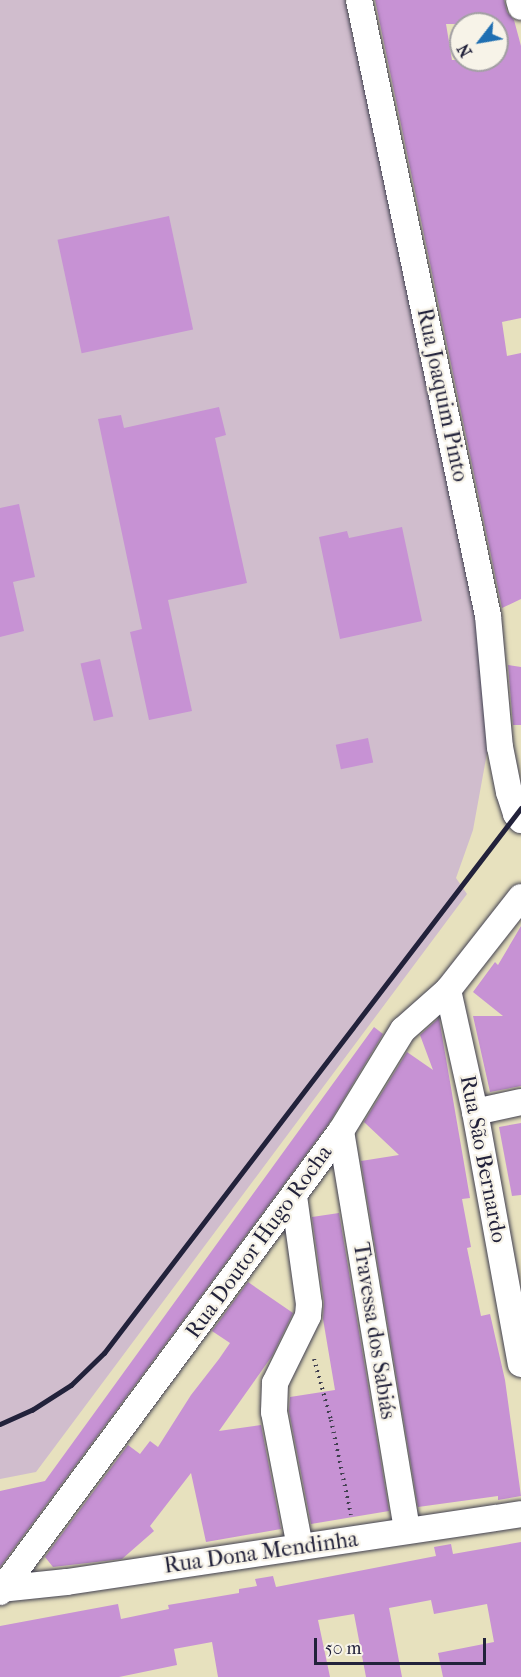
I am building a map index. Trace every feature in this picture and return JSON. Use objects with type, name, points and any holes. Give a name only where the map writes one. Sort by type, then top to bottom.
[{"type":"street","name":"Rua Joaquim Pinto","points":[[359,0],[488,616],[500,747],[516,805]]},
{"type":"street","points":[[519,0],[521,7]]},
{"type":"street","name":"Rua Doutor Hugo Rocha","points":[[1,1590],[341,1131],[403,1030],[448,990],[521,897]]},
{"type":"street","name":"Rua São Bernardo","points":[[448,990],[475,1112],[521,1364]]},
{"type":"street","points":[[475,1112],[521,1102]]},
{"type":"street","name":"Travessa dos Sabiás","points":[[341,1131],[407,1531]]},
{"type":"street","points":[[294,1196],[309,1304],[305,1328],[275,1383],[274,1412],[300,1547]]},
{"type":"street","name":"Rua Dona Mendinha","points":[[1,1590],[521,1514]]},
{"type":"path","points":[[305,1328],[331,1420],[357,1539]]},
{"type":"shaded area","points":[[0,0],[345,0],[469,565],[481,661],[487,753],[473,830],[456,878],[467,894],[36,1472],[0,1479]]},
{"type":"building","points":[[375,0],[504,0],[507,12],[449,12],[449,24],[446,24],[449,42],[449,72],[509,72],[509,14],[514,20],[521,46],[521,318],[502,322],[507,356],[521,353],[521,599],[502,608]]},
{"type":"building","points":[[169,216],[193,329],[82,353],[57,240]]},
{"type":"building","points":[[219,407],[226,435],[215,438],[247,583],[168,600],[192,711],[149,720],[130,632],[142,629],[98,419],[121,415],[124,428]]},
{"type":"building","points":[[19,504],[35,577],[13,582],[24,631],[0,637],[0,508]]},
{"type":"building","points":[[402,527],[422,621],[340,639],[319,537],[347,531],[349,538]]},
{"type":"building","points":[[100,659],[113,716],[94,721],[81,663]]},
{"type":"building","points":[[508,665],[521,667],[521,725],[513,725]]},
{"type":"building","points":[[368,738],[373,762],[341,769],[336,745]]},
{"type":"building","points":[[521,926],[521,1086],[490,1092],[473,1016],[503,1016],[473,992],[495,962],[498,965]]},
{"type":"building","points":[[439,1018],[470,1198],[462,1199],[471,1247],[467,1248],[481,1316],[490,1314],[505,1380],[521,1496],[498,1500],[498,1496],[418,1507],[361,1161],[399,1155],[364,1122],[407,1052],[433,1070],[420,1035]]},
{"type":"building","points":[[374,1027],[383,1034],[329,1123],[0,1567],[0,1491],[45,1481]]},
{"type":"building","points":[[521,1123],[521,1195],[512,1196],[499,1127]]},
{"type":"building","points":[[339,1213],[389,1511],[311,1524],[289,1411],[290,1397],[335,1390],[323,1319],[324,1302],[312,1217]]},
{"type":"building","points":[[248,1282],[293,1313],[272,1356],[219,1431],[261,1425],[281,1529],[206,1542],[191,1473],[150,1526],[154,1531],[122,1559],[53,1567],[45,1557],[128,1445],[140,1454],[150,1441],[158,1447],[191,1395],[230,1343],[212,1331]]},
{"type":"building","points":[[521,1542],[521,1677],[443,1677],[438,1653],[494,1642],[487,1604],[434,1614],[431,1600],[389,1608],[402,1677],[366,1677],[354,1614],[318,1620],[330,1677],[218,1677],[212,1642],[174,1649],[177,1665],[119,1677],[0,1677],[0,1626],[118,1604],[121,1619],[169,1609],[168,1605],[239,1593],[239,1589],[257,1586],[255,1579],[273,1576],[276,1587],[436,1556],[434,1547],[451,1544],[453,1554]]},
{"type":"railway","points":[[0,1424],[32,1410],[71,1385],[104,1353],[521,808]]}]
